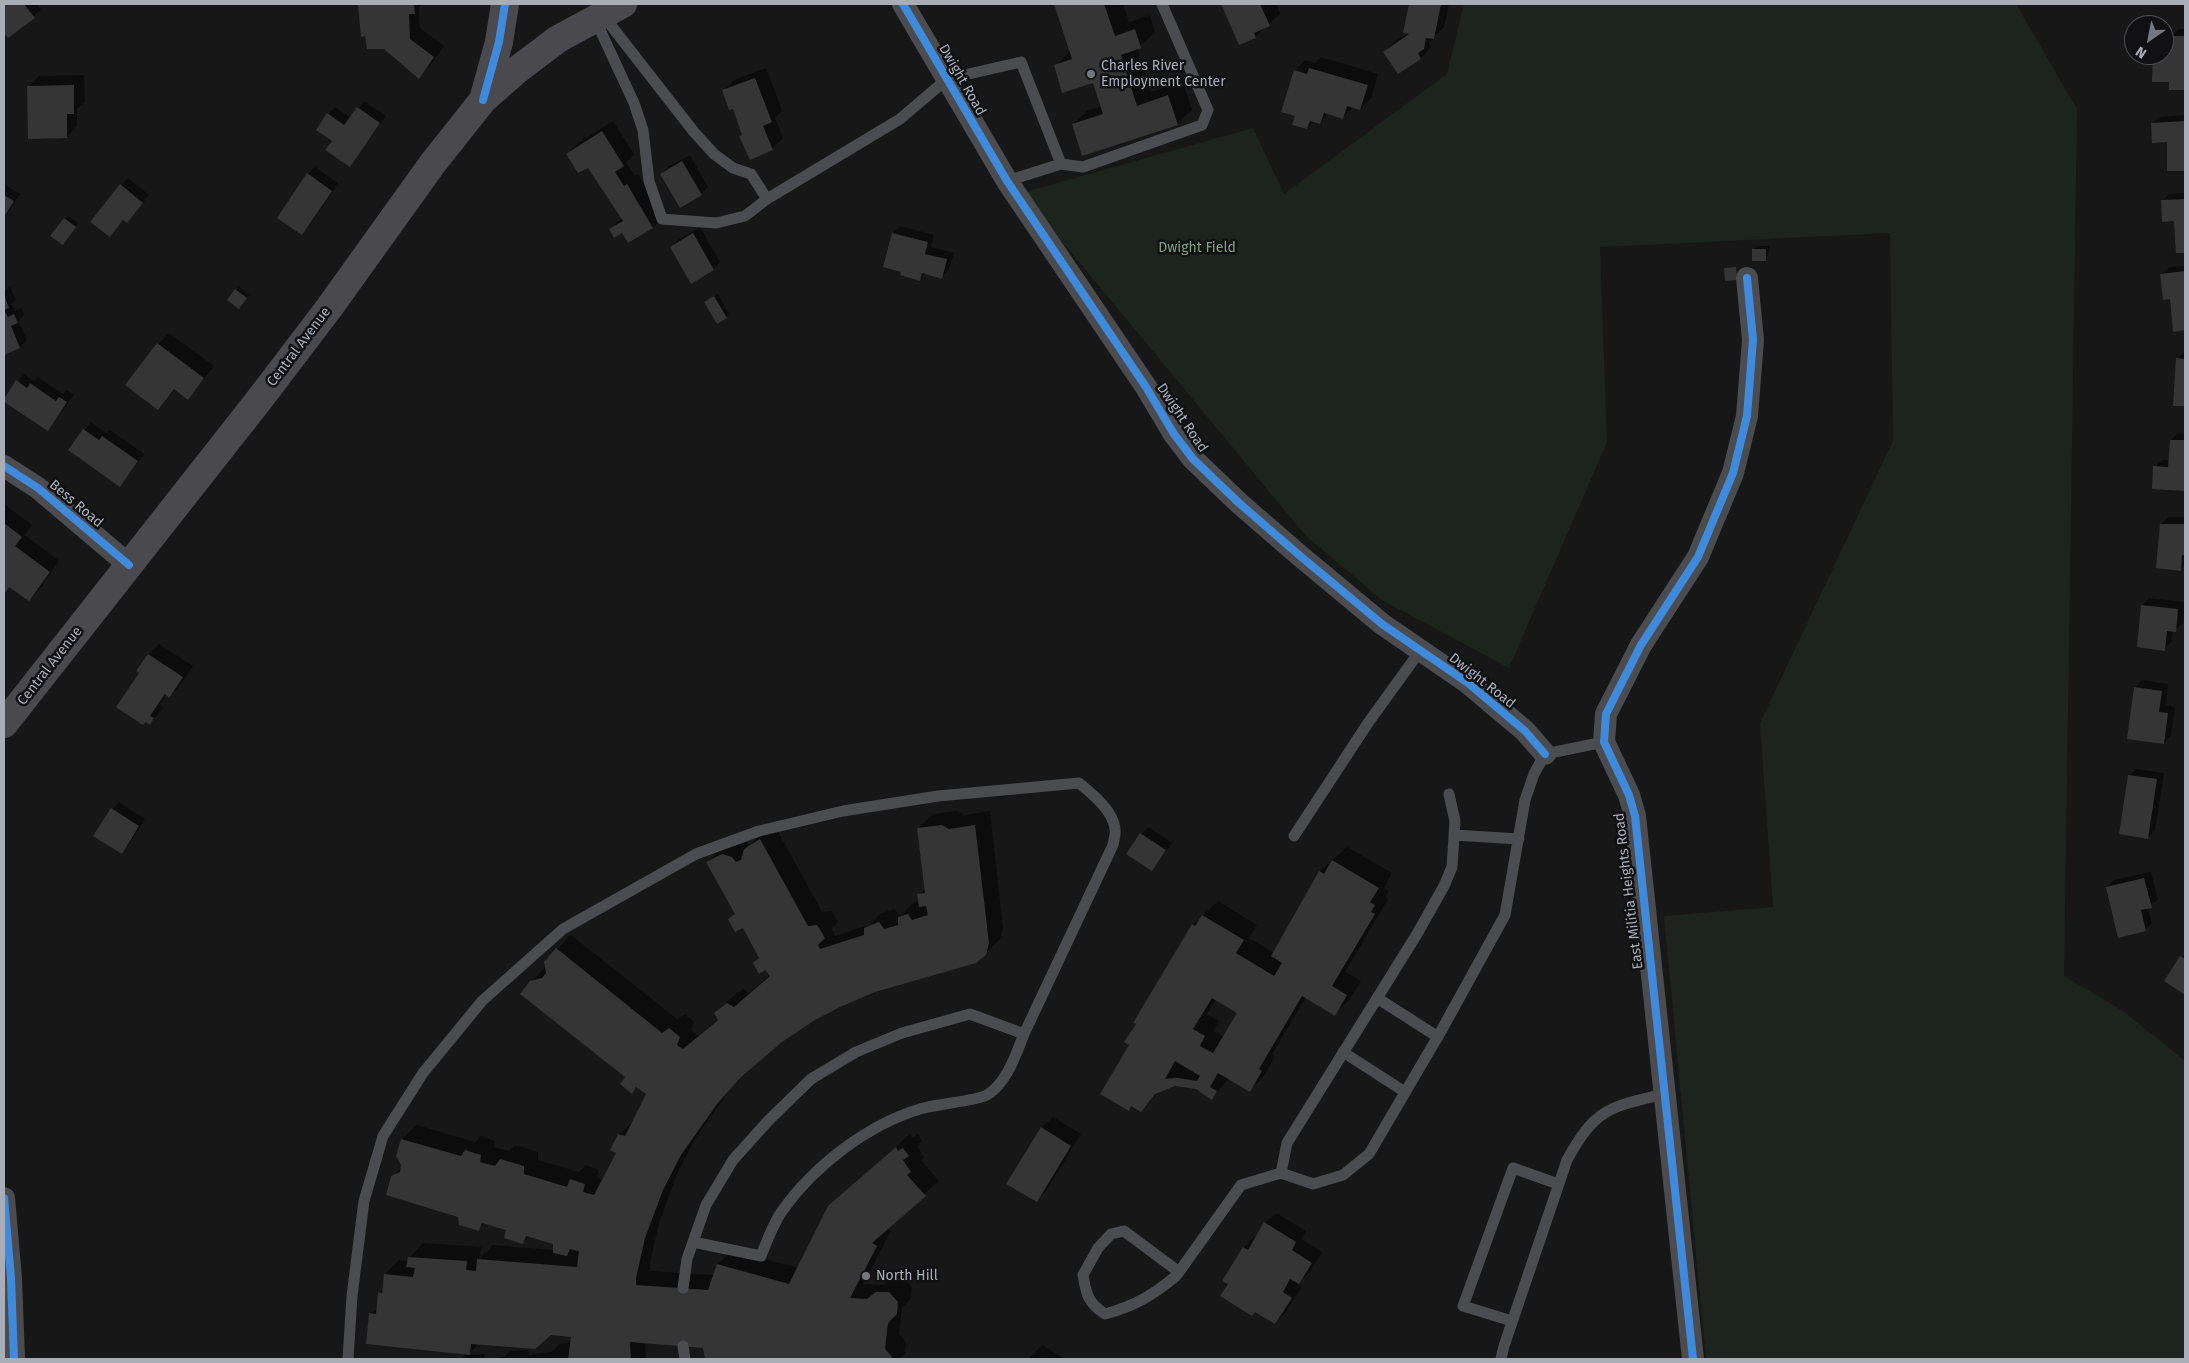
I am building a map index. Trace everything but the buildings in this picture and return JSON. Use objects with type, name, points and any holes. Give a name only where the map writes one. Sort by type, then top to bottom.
[{"type":"main road","points":[[483,100],[499,42],[504,4]]},
{"type":"main road","name":"Central Avenue","points":[[4,724],[259,400],[329,308],[434,163],[483,100],[532,58],[607,12]]},
{"type":"street","name":"Dwight Road","points":[[903,4],[1007,182],[1146,387],[1174,434],[1193,459],[1239,503],[1306,561],[1382,624],[1468,683],[1525,731],[1545,754]]},
{"type":"street","name":"East Militia Heights Road","points":[[1693,1359],[1636,816],[1629,795],[1604,742],[1606,714],[1616,692],[1641,645],[1698,557],[1733,473],[1747,416],[1753,340],[1747,278]]},
{"type":"street","name":"Bess Road","points":[[4,466],[38,488],[129,565]]},
{"type":"street","points":[[4,1198],[11,1278],[14,1359]]},
{"type":"lane","points":[[1007,182],[1061,164],[1083,167],[1202,125],[1208,110],[1162,4]]},
{"type":"lane","points":[[607,12],[630,94],[643,130],[648,181],[662,219],[716,223],[745,216],[767,199],[900,119],[947,79],[1021,62],[1061,164]]},
{"type":"lane","points":[[607,12],[694,132],[714,154],[733,168],[751,174],[767,199]]},
{"type":"lane","points":[[1294,836],[1368,723],[1420,651]]},
{"type":"lane","points":[[1179,1272],[1124,1232],[1111,1234],[1098,1248],[1082,1275],[1086,1293],[1094,1307],[1105,1314],[1129,1307],[1155,1293],[1179,1272],[1241,1185],[1281,1173],[1313,1184],[1343,1175],[1369,1154],[1438,1037],[1505,915],[1525,800],[1534,774],[1545,754],[1604,742]]},
{"type":"lane","points":[[348,1359],[352,1296],[364,1201],[383,1136],[422,1072],[482,1001],[563,929],[696,854],[759,831],[843,811],[938,796],[1078,783],[1094,795],[1116,829],[1113,845],[1003,1079],[987,1095],[920,1109],[878,1125],[842,1151],[804,1183],[780,1213],[760,1256],[693,1242]]},
{"type":"lane","points":[[1281,1173],[1287,1143],[1444,886],[1452,867],[1455,821],[1448,794]]},
{"type":"lane","points":[[1454,835],[1518,839]]},
{"type":"lane","points":[[1377,998],[1438,1037]]},
{"type":"lane","points":[[683,1288],[687,1259],[706,1205],[733,1160],[768,1121],[811,1079],[856,1052],[902,1033],[970,1014],[1024,1034]]},
{"type":"lane","points":[[1343,1052],[1405,1092]]},
{"type":"lane","points":[[1501,1359],[1566,1160],[1580,1134],[1591,1122],[1608,1110],[1626,1103],[1664,1094]]},
{"type":"lane","points":[[1512,1321],[1463,1306],[1513,1168],[1558,1184]]},
{"type":"lane","points":[[682,1346],[685,1359]]},
{"type":"green space","name":"Dwight Field","points":[[1464,4],[2016,4],[2077,109],[2064,976],[2123,1011],[2185,1061],[2185,1359],[1706,1359],[1664,916],[1773,907],[1760,723],[1893,441],[1890,233],[1600,247],[1607,442],[1509,668],[1382,600],[1306,536],[1060,239],[1025,192],[1253,128],[1284,194],[1447,74]]},
{"type":"cycle path","points":[[483,100],[499,42],[505,4]]},
{"type":"cycle path","points":[[903,4],[1007,181],[1146,387],[1174,434],[1193,459],[1239,503],[1299,555],[1382,624],[1468,683],[1525,731],[1545,754]]},
{"type":"cycle path","points":[[1693,1359],[1635,816],[1629,795],[1604,742],[1606,714],[1641,645],[1698,557],[1733,473],[1747,416],[1753,340],[1747,278]]},
{"type":"cycle path","points":[[4,466],[38,488],[129,565]]},
{"type":"cycle path","points":[[4,1198],[11,1278],[14,1359]]},
{"type":"place","name":"Charles River Employment Center","points":[[1091,74]]},
{"type":"place","name":"North Hill","points":[[866,1276]]}]
